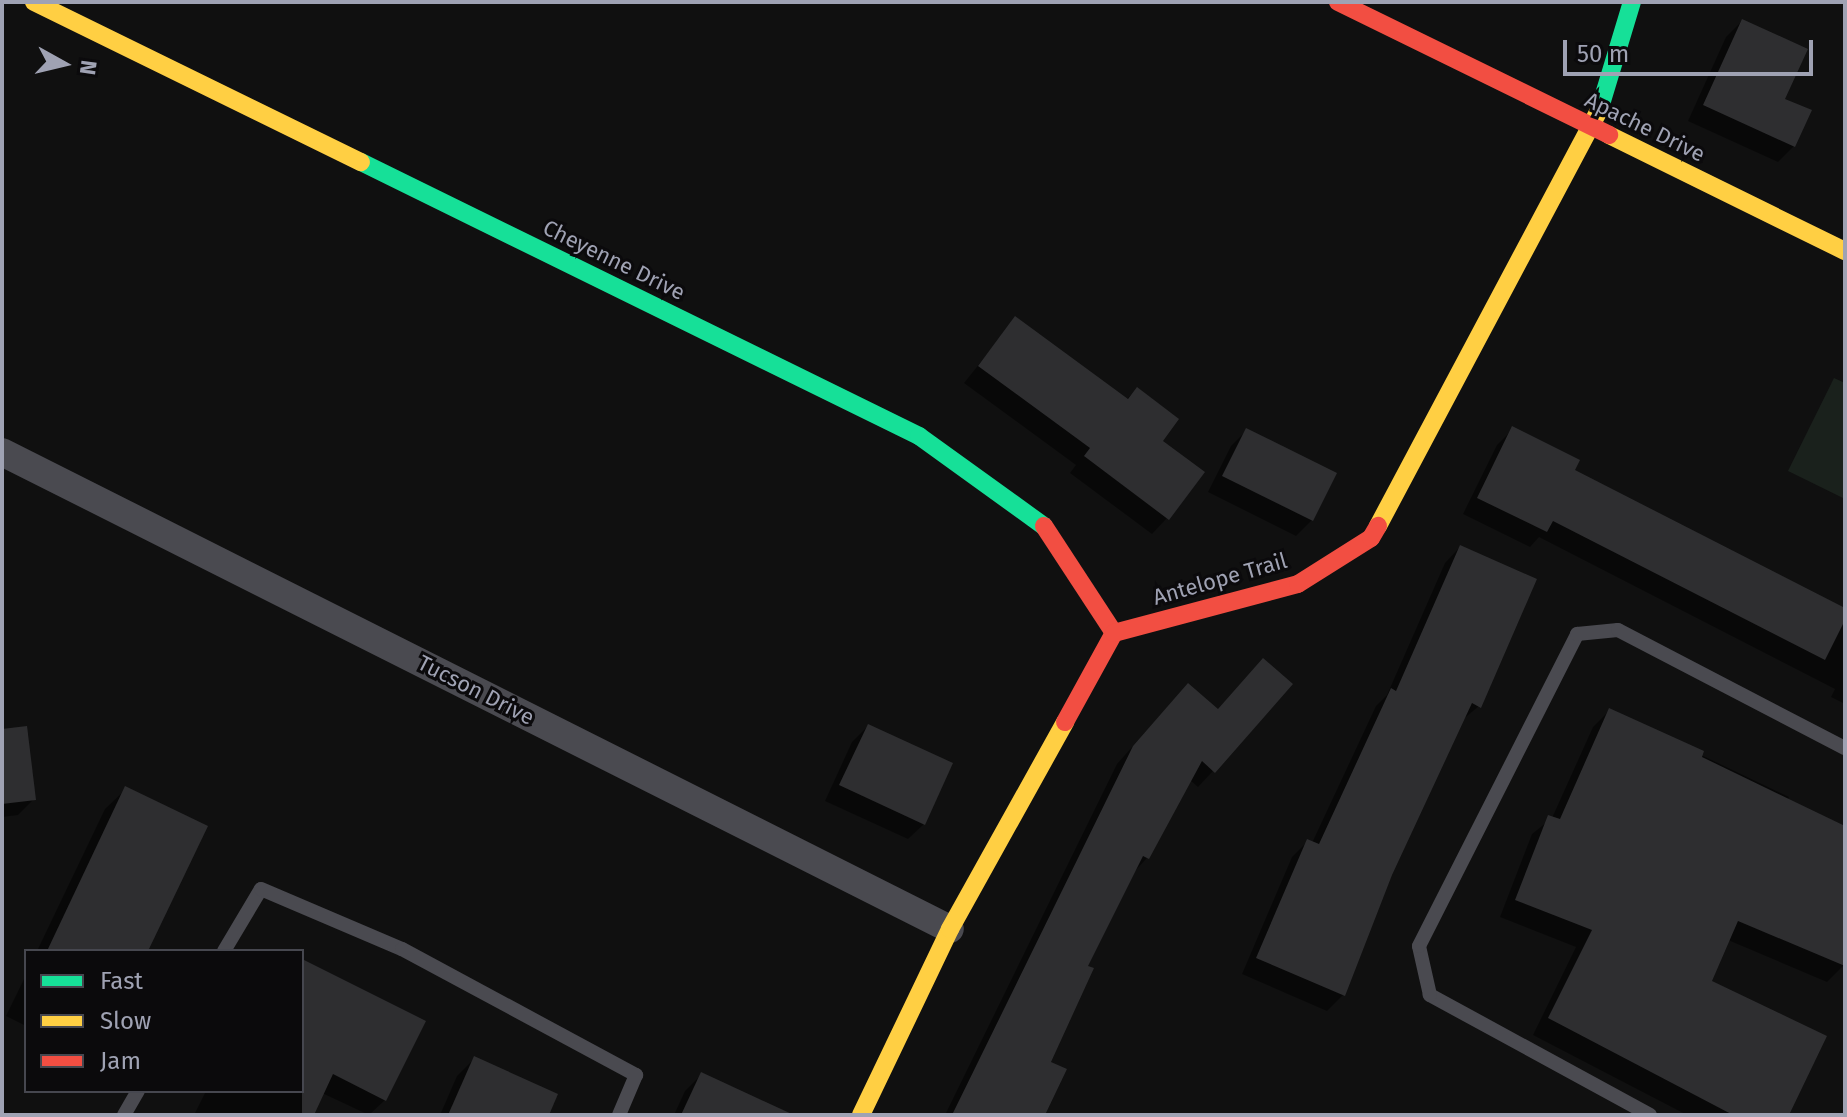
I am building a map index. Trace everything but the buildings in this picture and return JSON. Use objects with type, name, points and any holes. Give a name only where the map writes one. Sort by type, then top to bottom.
[{"type":"street","name":"Cheyenne Drive","points":[[34,2],[919,436],[1044,525],[1114,633]]},
{"type":"street","name":"Apache Drive","points":[[1338,2],[1845,251]]},
{"type":"street","name":"Antelope Trail","points":[[1114,633],[1298,584],[1371,538],[1593,129],[1632,2]]},
{"type":"street","name":"Tucson Drive","points":[[2,452],[950,929]]},
{"type":"street","points":[[861,1115],[950,929],[1114,633]]},
{"type":"lane","points":[[1650,1115],[1430,995],[1419,946],[1577,634],[1618,630],[1845,748]]},
{"type":"lane","points":[[225,949],[261,889],[402,949],[636,1075],[619,1115]]},
{"type":"lane","points":[[124,1115],[137,1093]]},
{"type":"shaded area","points":[[1834,378],[1845,383],[1845,499],[1788,471]]},
{"type":"traffic: fast","points":[[1599,111],[1632,2]]},
{"type":"traffic: fast","points":[[361,162],[919,436],[1044,526]]},
{"type":"traffic: slow","points":[[34,2],[361,162]]},
{"type":"traffic: slow","points":[[1378,526],[1599,111]]},
{"type":"traffic: slow","points":[[1609,135],[1845,251]]},
{"type":"traffic: slow","points":[[861,1115],[950,929],[1065,722]]},
{"type":"traffic: jam","points":[[1338,2],[1609,135]]},
{"type":"traffic: jam","points":[[1044,526],[1114,633]]},
{"type":"traffic: jam","points":[[1065,722],[1114,633],[1298,584],[1371,538],[1378,526]]}]
